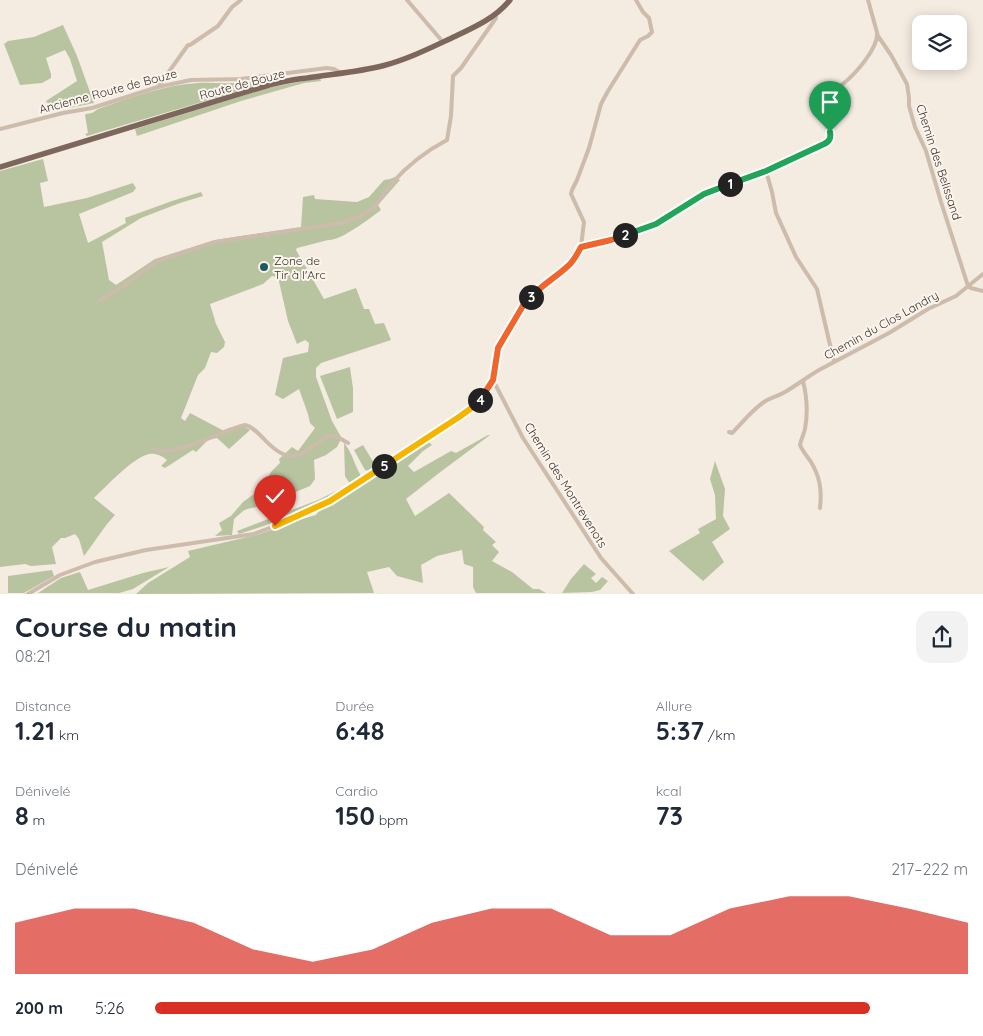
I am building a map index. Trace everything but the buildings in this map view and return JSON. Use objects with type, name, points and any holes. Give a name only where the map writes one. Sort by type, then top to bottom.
[{"type":"main road","name":"Route de Bouze","points":[[0,167],[269,84],[382,66],[406,59],[496,15],[510,0]]},
{"type":"street","points":[[158,87],[188,45],[218,26],[232,7],[241,0]]},
{"type":"street","points":[[407,0],[443,42]]},
{"type":"street","points":[[28,594],[60,575],[95,562],[146,550],[254,534],[275,526],[330,501],[477,404],[493,380],[498,348],[524,304],[573,261],[581,247],[584,222],[571,194],[572,190],[589,148],[601,104],[640,40],[652,32],[649,18],[636,0]]},
{"type":"street","name":"Chemin des Belissand","points":[[868,0],[879,39],[907,84],[909,106],[913,120],[926,151],[940,202],[968,286]]},
{"type":"street","points":[[99,301],[122,287],[157,261],[215,242],[342,223],[360,216],[373,208],[392,183],[419,158],[447,140],[451,116],[453,76],[461,68],[496,18],[496,15]]},
{"type":"street","points":[[581,247],[611,240],[656,224],[704,194],[766,171],[828,142],[830,136],[823,118],[822,109],[825,98],[855,73],[879,39]]},
{"type":"street","name":"Ancienne Route de Bouze","points":[[0,129],[63,113],[92,108],[158,87],[191,80],[241,79],[312,69],[334,69],[341,73]]},
{"type":"street","points":[[766,171],[776,213],[796,257],[817,289],[834,362]]},
{"type":"street","name":"Chemin du Clos Landry","points":[[729,432],[732,433],[763,403],[889,333],[928,308],[956,296],[983,274]]},
{"type":"street","points":[[968,286],[983,291]]},
{"type":"street","name":"Chemin des Montrevenots","points":[[493,380],[523,438],[601,558],[633,594]]},
{"type":"street","points":[[803,381],[807,414],[800,445],[814,467],[818,478],[821,495],[820,508]]},
{"type":"street","points":[[153,448],[156,451],[167,452],[187,447],[245,425],[254,429],[286,456],[299,455],[328,436],[340,438],[348,443]]},
{"type":"green space","points":[[63,25],[77,56],[94,103],[55,111],[46,101],[77,81],[65,50],[46,58],[51,78],[42,83],[20,85],[4,44],[8,41],[34,37]]},
{"type":"green space","points":[[275,77],[276,80],[87,136],[85,134],[88,133],[86,114],[147,93],[185,84],[244,82]]},
{"type":"green space","points":[[320,78],[321,81],[304,83],[241,101],[137,136],[135,129],[267,88]]},
{"type":"green space","points":[[43,159],[48,181],[40,183],[44,207],[87,198],[133,183],[136,188],[133,192],[79,214],[88,243],[126,223],[125,218],[201,192],[203,196],[141,218],[102,242],[109,280],[116,285],[155,259],[215,240],[301,227],[303,197],[314,195],[315,199],[357,202],[369,197],[384,180],[395,177],[400,180],[378,205],[381,210],[355,228],[340,237],[297,248],[296,250],[324,299],[356,288],[364,309],[369,309],[375,324],[384,323],[391,340],[321,363],[316,368],[316,377],[332,421],[341,437],[337,447],[326,455],[314,460],[315,479],[310,486],[262,506],[243,511],[234,519],[232,535],[215,536],[222,530],[219,523],[231,516],[243,502],[266,485],[269,475],[280,463],[279,459],[292,447],[298,451],[315,428],[310,423],[299,389],[283,399],[275,395],[283,358],[308,352],[309,343],[305,340],[297,344],[288,321],[278,277],[272,276],[263,284],[210,304],[216,324],[225,342],[224,347],[217,353],[211,352],[205,368],[198,375],[181,418],[185,421],[190,413],[226,432],[243,426],[250,430],[229,449],[217,438],[208,440],[196,452],[193,450],[165,468],[161,466],[167,460],[159,455],[149,454],[135,461],[94,498],[115,515],[84,556],[79,539],[75,534],[61,538],[52,547],[56,564],[31,566],[25,564],[0,567],[0,171]]},
{"type":"green space","points":[[350,367],[353,389],[353,412],[337,419],[320,376]]},
{"type":"green space","points":[[490,435],[406,499],[415,516],[449,493],[484,527],[483,530],[496,542],[492,545],[499,552],[492,561],[512,572],[533,589],[539,589],[546,593],[476,593],[473,587],[473,567],[464,564],[462,550],[437,556],[421,565],[423,583],[397,576],[389,567],[367,572],[374,593],[136,594],[148,583],[190,557],[188,551],[260,534],[316,515],[322,507],[427,440],[432,445],[408,466],[414,472],[451,451],[456,453]]},
{"type":"green space","points":[[344,443],[361,476],[354,482],[339,492],[314,505],[276,522],[239,534],[237,531],[318,500],[350,484],[345,476]]},
{"type":"green space","points":[[363,445],[377,468],[370,471],[365,470],[354,450]]},
{"type":"green space","points":[[715,461],[725,489],[723,516],[730,529],[712,542],[724,562],[703,581],[669,551],[700,533],[698,529],[716,519],[715,495],[710,479]]},
{"type":"green space","points":[[584,564],[596,574],[591,578],[596,583],[602,577],[608,581],[600,590],[562,593],[571,579]]},
{"type":"green space","points":[[169,567],[133,589],[119,593],[38,593],[61,578],[80,572],[88,590]]},
{"type":"green space","points":[[52,570],[54,576],[24,593],[8,593],[8,576]]},
{"type":"place","name":"Zone de Tir à l'Arc","points":[[264,267]]},
{"type":"route","points":[[275,526],[330,501],[477,404],[493,380],[498,348],[524,304],[573,261],[581,247],[611,240],[656,224],[704,194],[766,171],[828,142],[830,132]]}]
